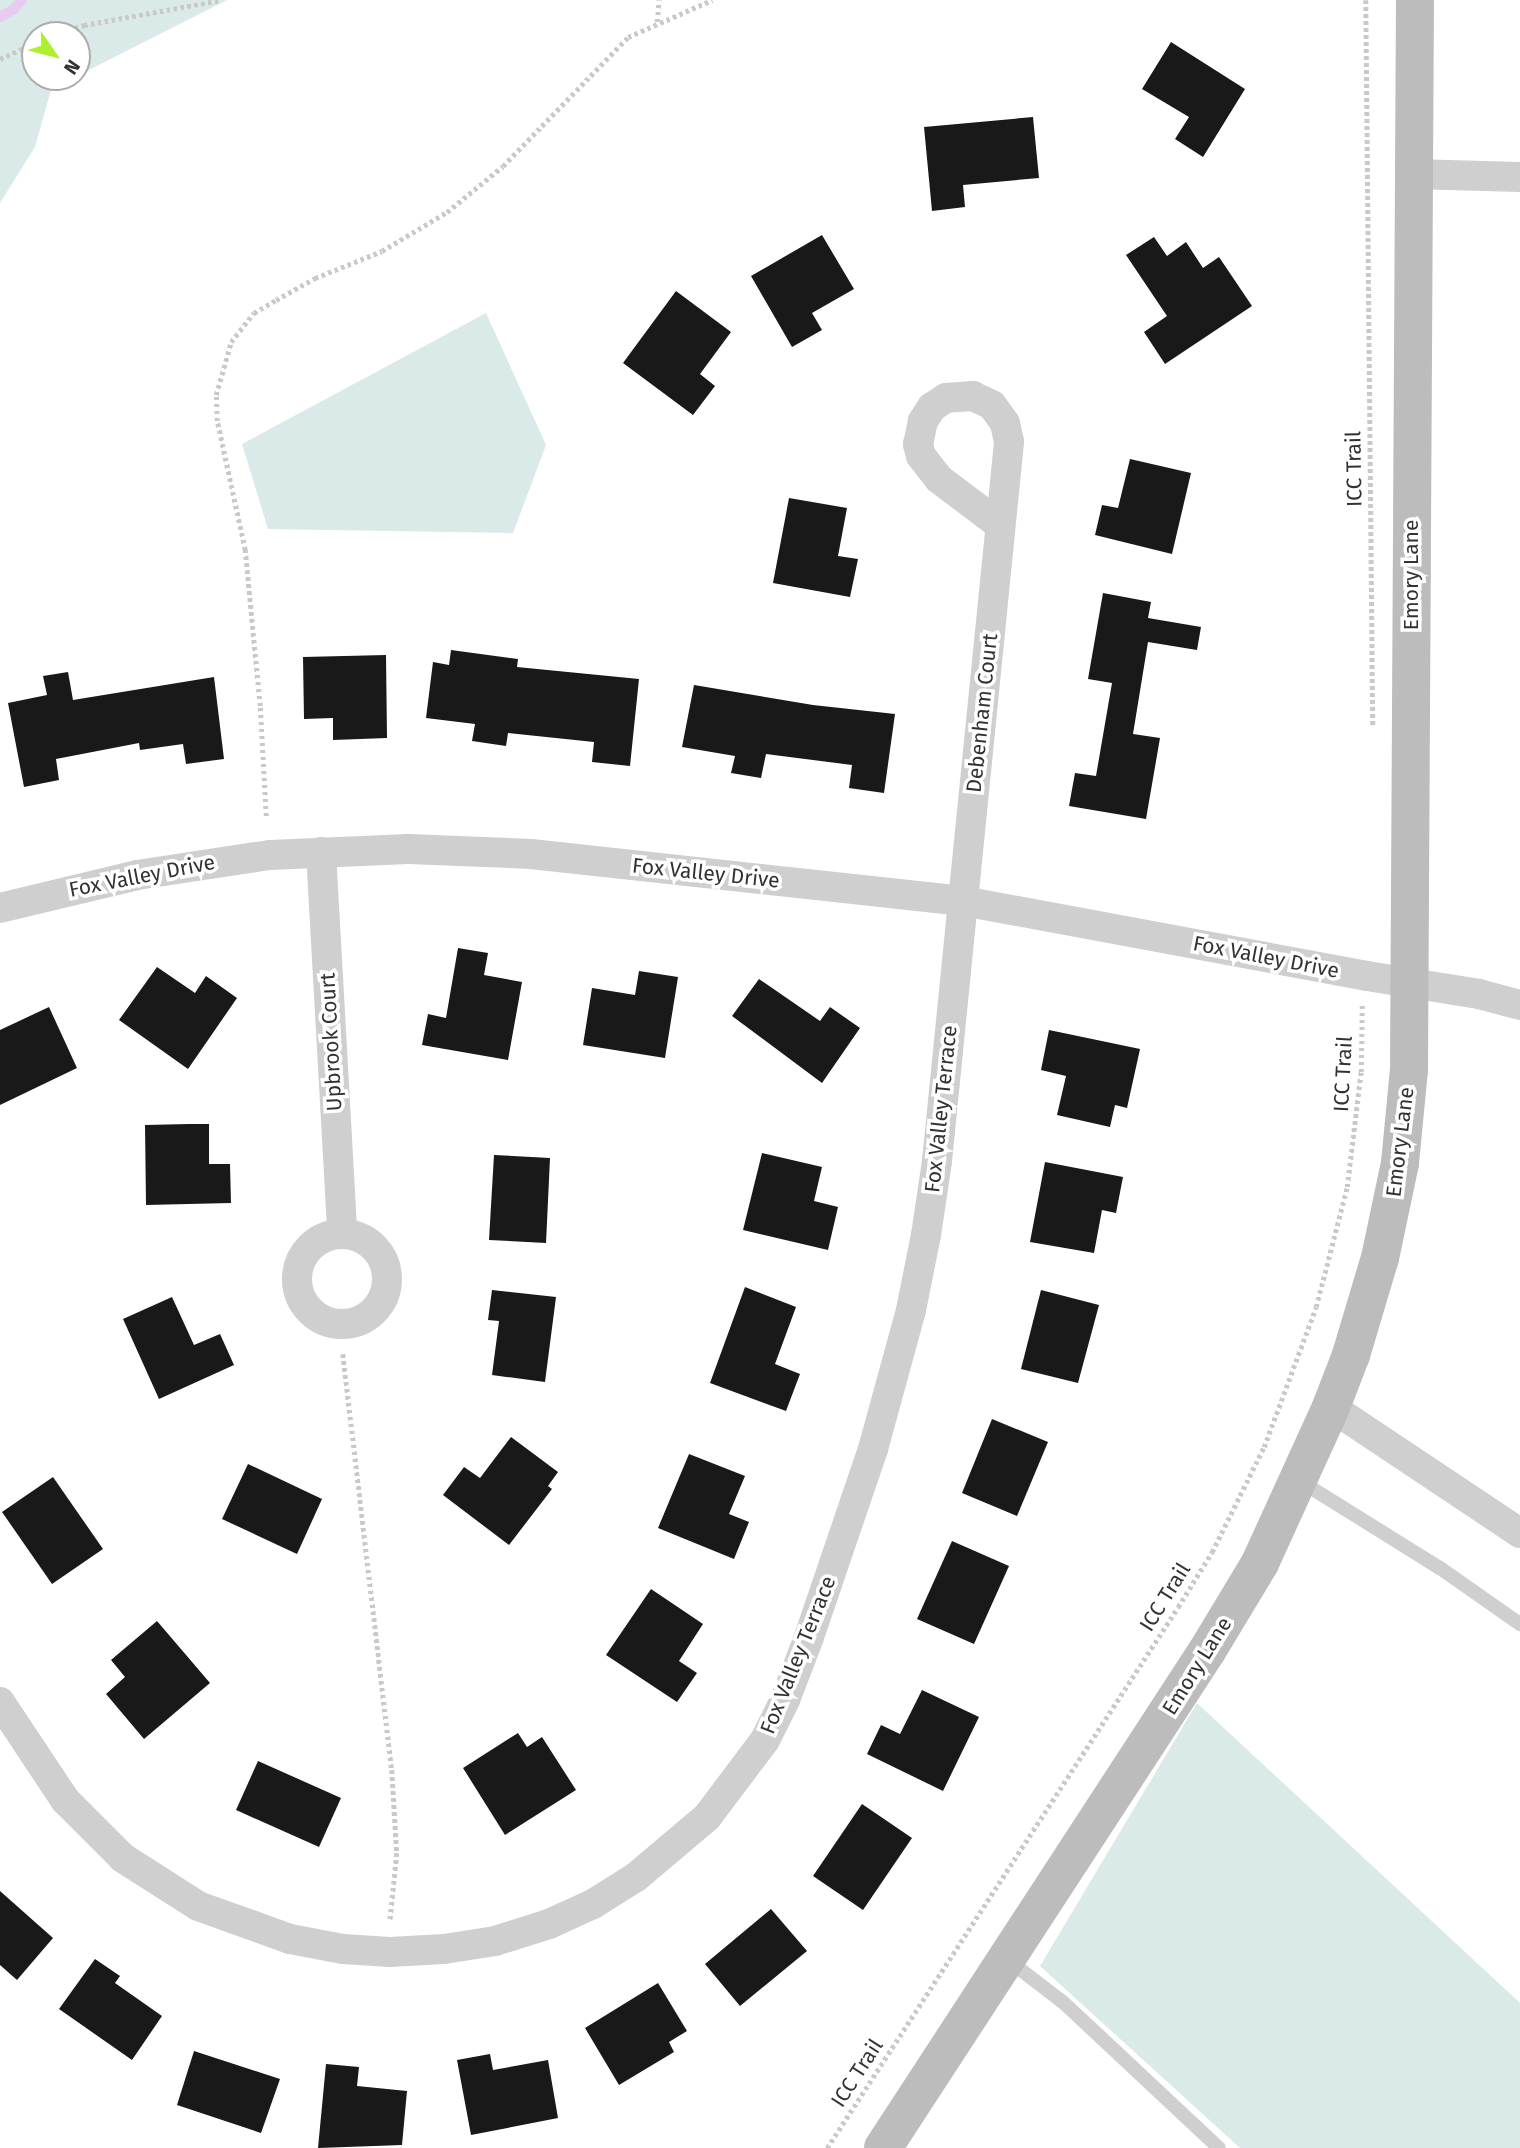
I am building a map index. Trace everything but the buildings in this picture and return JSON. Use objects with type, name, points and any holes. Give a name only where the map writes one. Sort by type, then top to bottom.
[{"type":"street","name":"Emory Lane","points":[[883,2148],[1207,1651],[1259,1563],[1300,1481],[1331,1407],[1366,1307],[1400,1163],[1409,1070],[1415,0]]},
{"type":"street","points":[[1412,174],[1520,177]]},
{"type":"street","name":"Debenham Court","points":[[963,901],[1000,525]]},
{"type":"street","name":"Fox Valley Drive","points":[[0,908],[90,885],[200,864],[321,852],[408,849],[531,853],[963,901],[1410,983],[1479,993],[1520,1006]]},
{"type":"street","name":"Upbrook Court","points":[[321,852],[342,1233]]},
{"type":"street","name":"Fox Valley Terrace","points":[[0,1702],[65,1800],[122,1858],[198,1906],[290,1939],[343,1949],[390,1952],[444,1950],[495,1941],[549,1924],[593,1904],[674,1848],[707,1817],[738,1780],[765,1740],[785,1700],[873,1449],[911,1310],[926,1235],[963,901]]},
{"type":"street","points":[[1331,1407],[1520,1533]]},
{"type":"lane","points":[[1300,1481],[1440,1568],[1520,1624]]},
{"type":"lane","points":[[1007,1959],[1064,2003],[1219,2148]]},
{"type":"path","points":[[91,24],[221,0]]},
{"type":"path","points":[[657,22],[659,0]]},
{"type":"path","points":[[266,816],[260,706],[245,550],[217,421],[216,395],[231,342],[254,313],[316,278],[393,245],[475,191],[628,37],[712,0]]},
{"type":"path","name":"ICC Trail","points":[[1366,0],[1373,738]]},
{"type":"path","points":[[0,59],[21,49]]},
{"type":"path","name":"ICC Trail","points":[[827,2148],[1178,1607],[1212,1552],[1264,1447],[1316,1307],[1348,1187],[1361,1072],[1363,996]]},
{"type":"path","points":[[343,1354],[392,1770],[397,1853],[390,1922]]},
{"type":"shaded area","points":[[0,0],[227,0],[91,69],[91,21],[21,21],[21,91],[51,91],[35,147],[0,203]]},
{"type":"shaded area","points":[[486,313],[546,445],[513,533],[268,529],[242,444]]},
{"type":"shaded area","points":[[1197,1703],[1520,2003],[1520,2148],[1240,2148],[1040,1966]]},
{"type":"waterway","points":[[0,17],[13,10],[22,0]]}]
